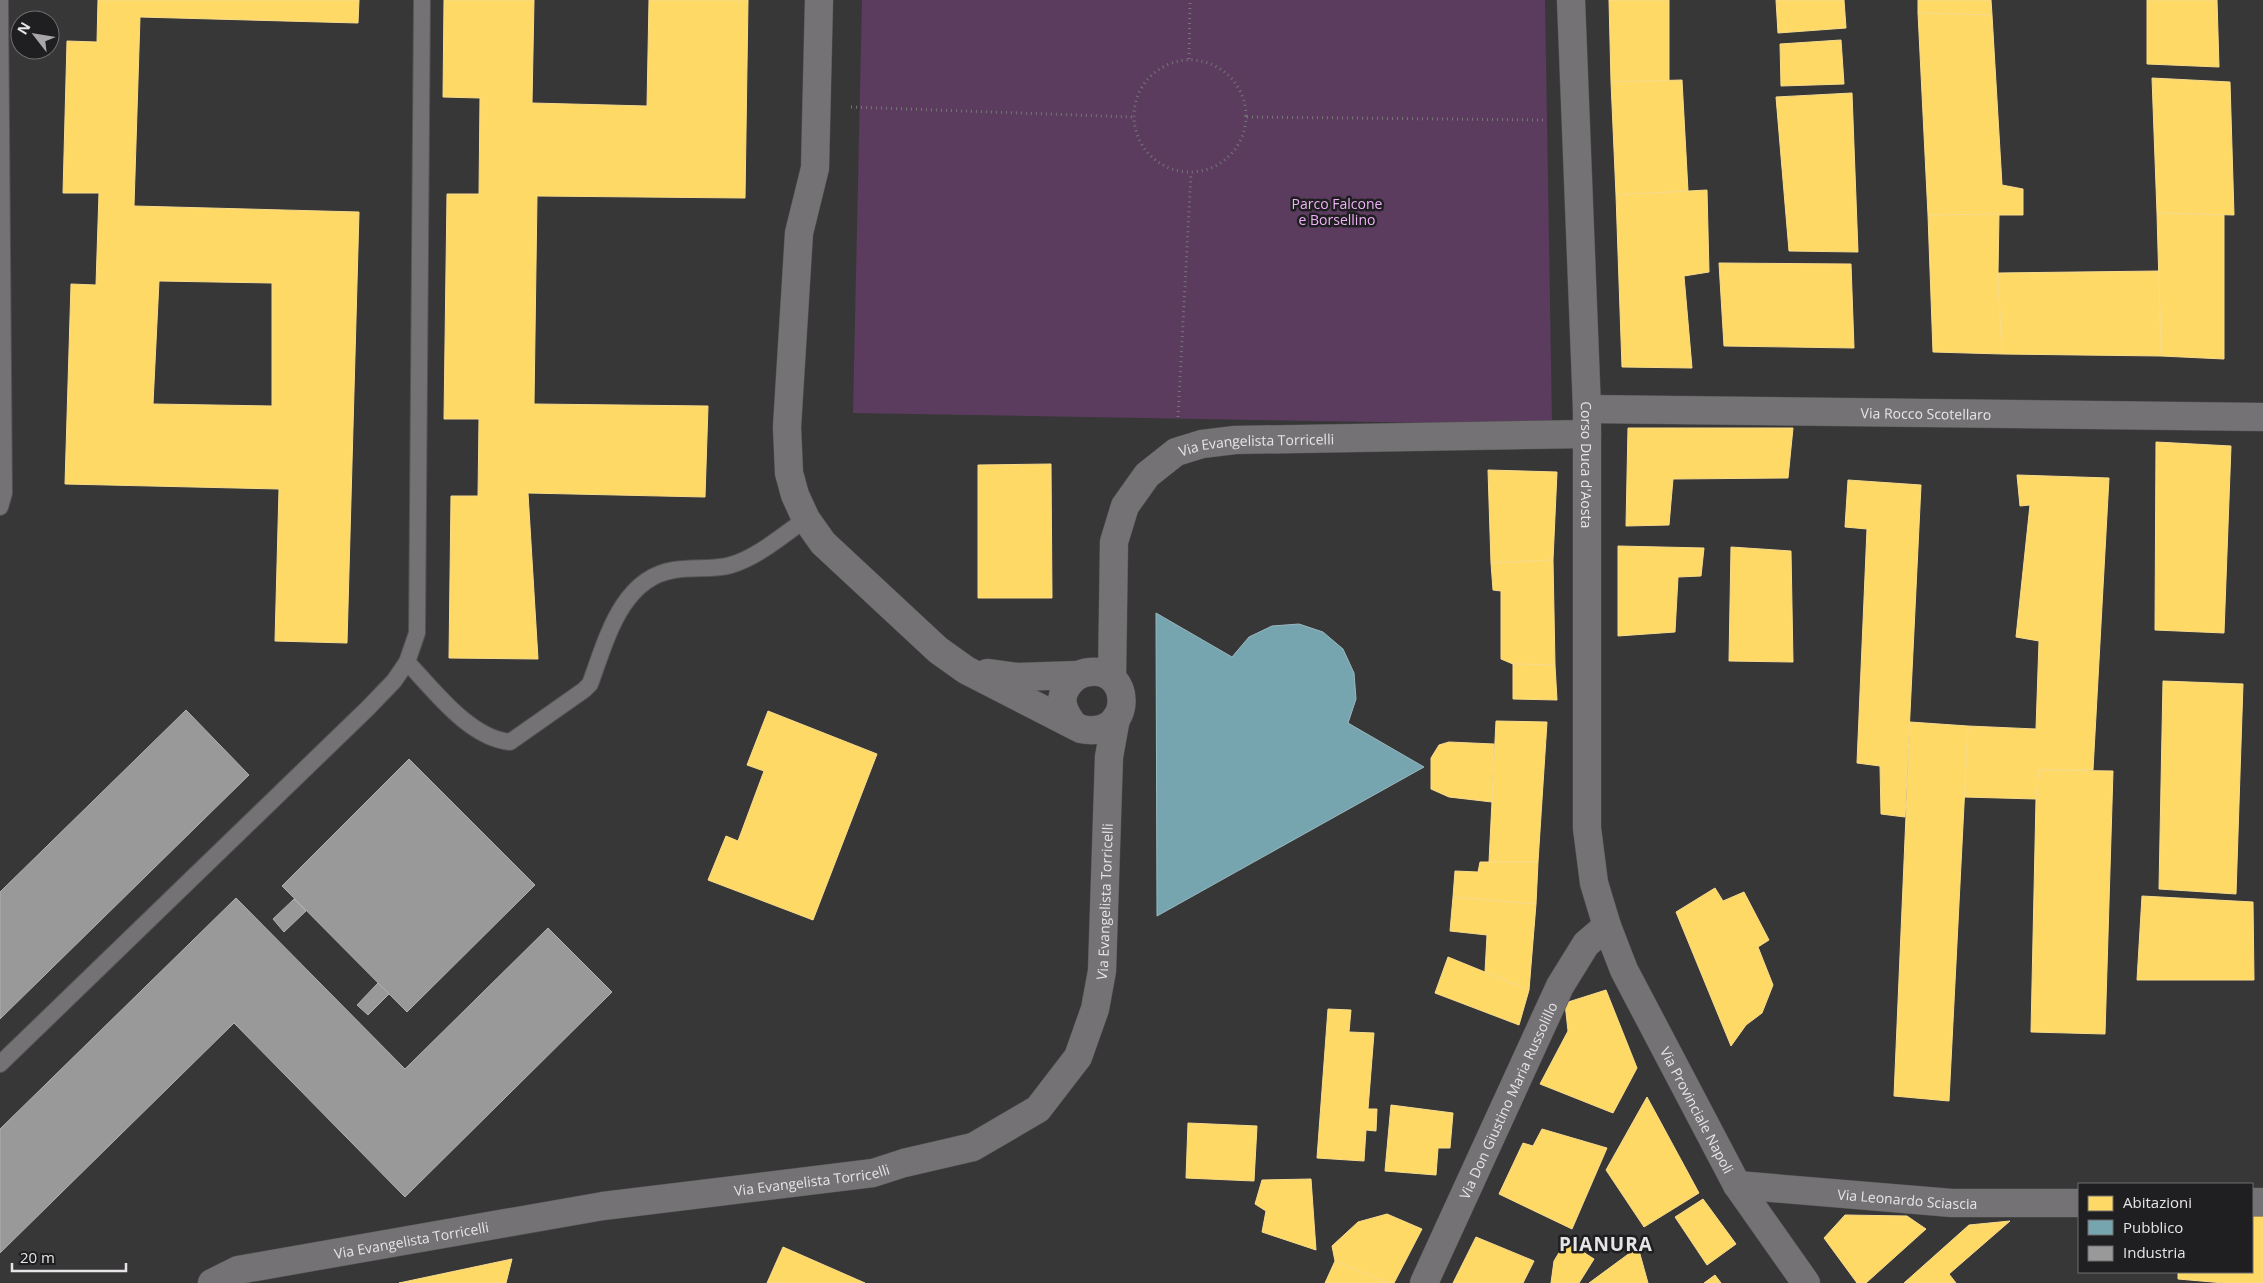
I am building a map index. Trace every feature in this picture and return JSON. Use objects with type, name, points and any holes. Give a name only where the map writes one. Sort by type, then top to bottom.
[{"type":"street","points":[[819,0],[815,168],[799,233],[786,451],[795,495],[806,519],[830,550],[938,650],[966,670],[1090,731],[1110,725],[1121,709],[1120,689],[1112,678],[1103,673],[1093,671],[1077,675],[1018,678],[966,670]]},
{"type":"street","name":"Corso Duca d'Aosta","points":[[1571,0],[1587,422],[1587,828],[1594,883],[1607,926]]},
{"type":"street","name":"Via Rocco Scotellaro","points":[[1587,422],[2263,417]]},
{"type":"street","name":"Via Evangelista Torricelli","points":[[1112,678],[1114,542],[1125,506],[1147,475],[1176,452],[1202,444],[1235,440],[1587,422]]},
{"type":"street","points":[[1077,675],[1063,692],[1064,712],[1077,726],[1101,745],[1110,757]]},
{"type":"street","name":"Via Evangelista Torricelli","points":[[212,1283],[238,1270],[603,1206],[873,1173],[904,1163],[974,1147],[1038,1109],[1078,1057],[1096,1009],[1102,971],[1110,757],[1116,718]]},
{"type":"street","name":"Via Provinciale Napoli","points":[[1607,926],[1624,970],[1738,1185],[1806,1283]]},
{"type":"street","name":"Via Don Giustino Maria Russolillo","points":[[1424,1283],[1560,986],[1586,944],[1607,926]]},
{"type":"street","name":"Via Leonardo Sciascia","points":[[1738,1185],[1952,1203],[2078,1202]]},
{"type":"lane","points":[[0,0],[4,493],[0,507]]},
{"type":"lane","points":[[0,1064],[368,708],[394,681],[407,662],[417,633],[422,0]]},
{"type":"lane","points":[[407,662],[471,727],[497,741],[510,742],[590,684],[613,625],[625,602],[643,582],[673,570],[730,566],[745,560],[806,519]]},
{"type":"path","points":[[1189,59],[1190,0]]},
{"type":"path","points":[[1189,59],[1219,66],[1239,88],[1247,117],[1239,145],[1219,165],[1191,173],[1169,169],[1150,157],[1138,139],[1132,117],[1140,88],[1160,66],[1189,59]]},
{"type":"path","points":[[817,106],[1132,117]]},
{"type":"path","points":[[1247,117],[1576,120]]},
{"type":"path","points":[[1176,452],[1191,173]]},
{"type":"green space","name":"Parco Falcone e Borsellino","points":[[862,0],[1545,0],[1552,425],[853,413]]},
{"type":"building: Abitazioni","points":[[98,0],[359,0],[358,23],[140,17],[134,206],[359,212],[347,643],[275,641],[279,489],[65,484],[71,284],[96,285],[99,193],[63,193],[67,41],[97,42]],"holes":[[[159,281],[272,283],[272,406],[153,404]]]},
{"type":"building: Abitazioni","points":[[444,0],[534,0],[532,103],[647,106],[649,0],[748,0],[745,198],[537,196],[534,404],[708,406],[705,497],[528,493],[538,659],[449,658],[451,496],[478,496],[479,419],[444,419],[447,194],[479,194],[480,98],[443,97]]},
{"type":"building: Abitazioni","points":[[1609,0],[1669,0],[1669,81],[1611,82]]},
{"type":"building: Abitazioni","points":[[1776,0],[1844,0],[1846,28],[1778,33]]},
{"type":"building: Abitazioni","points":[[1918,0],[1991,0],[1992,15],[1918,13]]},
{"type":"building: Abitazioni","points":[[2147,0],[2217,0],[2219,67],[2147,64]]},
{"type":"building: Abitazioni","points":[[1918,13],[1992,15],[2002,185],[2023,189],[2023,215],[1928,215]]},
{"type":"building: Abitazioni","points":[[1841,40],[1844,84],[1781,86],[1780,44]]},
{"type":"building: Abitazioni","points":[[2152,78],[2230,82],[2234,215],[2157,213]]},
{"type":"building: Abitazioni","points":[[1682,80],[1688,191],[1616,195],[1611,82]]},
{"type":"building: Abitazioni","points":[[1852,93],[1858,252],[1789,251],[1776,97]]},
{"type":"building: Abitazioni","points":[[1707,190],[1709,272],[1684,276],[1692,368],[1622,367],[1616,195]]},
{"type":"building: Abitazioni","points":[[2157,213],[2224,215],[2224,359],[2161,356]]},
{"type":"building: Abitazioni","points":[[1999,214],[1998,273],[2002,354],[1933,352],[1928,215]]},
{"type":"building: Abitazioni","points":[[1719,263],[1851,264],[1854,348],[1724,346]]},
{"type":"building: Abitazioni","points":[[2159,271],[2161,356],[2002,354],[1998,273]]},
{"type":"building: Abitazioni","points":[[1628,428],[1793,428],[1788,478],[1673,479],[1669,525],[1626,526]]},
{"type":"building: Abitazioni","points":[[2156,442],[2231,446],[2224,633],[2155,630]]},
{"type":"building: Abitazioni","points":[[1051,464],[1052,598],[978,598],[978,465]]},
{"type":"building: Abitazioni","points":[[1488,470],[1557,472],[1553,560],[1491,563]]},
{"type":"building: Abitazioni","points":[[2017,475],[2109,478],[2093,770],[2039,770],[2036,799],[1964,797],[1968,726],[2036,729],[2039,641],[2016,637],[2030,505],[2020,506]]},
{"type":"building: Abitazioni","points":[[1848,480],[1921,485],[1905,817],[1881,814],[1880,766],[1857,763],[1867,529],[1845,527]]},
{"type":"building: Abitazioni","points":[[1618,546],[1704,548],[1701,576],[1678,577],[1675,632],[1618,636]]},
{"type":"building: Abitazioni","points":[[1731,547],[1791,551],[1793,662],[1729,661]]},
{"type":"building: Abitazioni","points":[[1553,560],[1555,665],[1513,664],[1501,659],[1501,591],[1493,590],[1491,563]]},
{"type":"building: Abitazioni","points":[[1513,664],[1555,665],[1557,700],[1513,699]]},
{"type":"building: Abitazioni","points":[[2163,681],[2243,684],[2236,894],[2159,889]]},
{"type":"building: Abitazioni","points":[[768,711],[877,754],[813,920],[708,880],[726,836],[738,841],[764,771],[747,765]]},
{"type":"building: Abitazioni","points":[[1496,721],[1547,722],[1538,862],[1489,862]]},
{"type":"building: Abitazioni","points":[[1910,722],[1968,726],[1949,1101],[1894,1096]]},
{"type":"building: Abitazioni","points":[[1449,742],[1494,744],[1492,802],[1449,797],[1431,789],[1431,758],[1439,745]]},
{"type":"building: Abitazioni","points":[[2039,770],[2113,771],[2105,1034],[2031,1032],[2036,799]]},
{"type":"building: Abitazioni","points":[[1480,862],[1538,862],[1536,904],[1453,897],[1455,871],[1478,872]]},
{"type":"building: Abitazioni","points":[[1715,888],[1723,901],[1744,892],[1769,940],[1758,947],[1773,985],[1762,1013],[1746,1025],[1731,1046],[1676,912]]},
{"type":"building: Abitazioni","points":[[2142,896],[2253,902],[2254,980],[2137,980]]},
{"type":"building: Abitazioni","points":[[1453,897],[1536,904],[1529,990],[1485,972],[1487,935],[1450,931]]},
{"type":"building: Abitazioni","points":[[1448,957],[1529,990],[1519,1025],[1435,993]]},
{"type":"building: Abitazioni","points":[[1606,990],[1637,1068],[1613,1113],[1540,1084],[1568,1031],[1565,1003]]},
{"type":"building: Abitazioni","points":[[1328,1009],[1351,1010],[1349,1032],[1374,1033],[1368,1109],[1377,1109],[1376,1131],[1366,1130],[1364,1161],[1317,1158]]},
{"type":"building: Abitazioni","points":[[1647,1097],[1699,1193],[1644,1227],[1606,1170]]},
{"type":"building: Abitazioni","points":[[1391,1105],[1453,1113],[1450,1148],[1438,1148],[1436,1175],[1385,1171]]},
{"type":"building: Abitazioni","points":[[1188,1123],[1257,1126],[1254,1181],[1186,1178]]},
{"type":"building: Abitazioni","points":[[1542,1129],[1607,1148],[1572,1229],[1499,1194],[1523,1143],[1533,1146]]},
{"type":"building: Abitazioni","points":[[1311,1179],[1316,1250],[1262,1232],[1266,1211],[1255,1204],[1262,1180]]},
{"type":"building: Abitazioni","points":[[1703,1199],[1736,1244],[1707,1265],[1675,1217]]},
{"type":"building: Abitazioni","points":[[2253,1213],[2263,1213],[2263,1283],[2224,1283],[2178,1279],[2178,1273],[2253,1273]]},
{"type":"building: Abitazioni","points":[[1387,1214],[1422,1229],[1394,1283],[1388,1283],[1335,1261],[1332,1246],[1358,1222]]},
{"type":"building: Abitazioni","points":[[1845,1215],[1907,1216],[1926,1229],[1866,1283],[1857,1283],[1824,1238]]},
{"type":"building: Abitazioni","points":[[2010,1221],[1949,1274],[1956,1283],[1904,1283],[1969,1225]]},
{"type":"building: Abitazioni","points":[[1476,1237],[1534,1261],[1523,1283],[1453,1283]]},
{"type":"building: Abitazioni","points":[[1566,1241],[1594,1259],[1579,1283],[1551,1283],[1554,1261]]},
{"type":"building: Abitazioni","points":[[783,1247],[865,1283],[767,1283]]},
{"type":"building: Abitazioni","points":[[1638,1247],[1648,1283],[1589,1283]]},
{"type":"building: Abitazioni","points":[[512,1259],[506,1283],[399,1283]]},
{"type":"building: Abitazioni","points":[[1335,1261],[1388,1283],[1325,1283]]},
{"type":"building: Abitazioni","points":[[1715,1275],[1721,1283],[1704,1283]]},
{"type":"building: Pubblico","points":[[1156,613],[1232,657],[1249,637],[1272,626],[1299,624],[1323,632],[1343,649],[1354,673],[1356,699],[1348,723],[1424,767],[1157,916]]},
{"type":"building: Industria","points":[[186,710],[249,775],[0,1019],[0,892]]},
{"type":"building: Industria","points":[[409,759],[535,885],[407,1012],[282,886]]},
{"type":"building: Industria","points":[[236,898],[405,1069],[548,928],[612,992],[405,1197],[234,1023],[0,1253],[0,1129]]},
{"type":"building: Industria","points":[[294,899],[306,911],[284,932],[273,919]]},
{"type":"building: Industria","points":[[378,983],[389,994],[368,1015],[357,1005]]},
{"type":"district","name":"PIANURA","points":[[1606,1244]]}]
